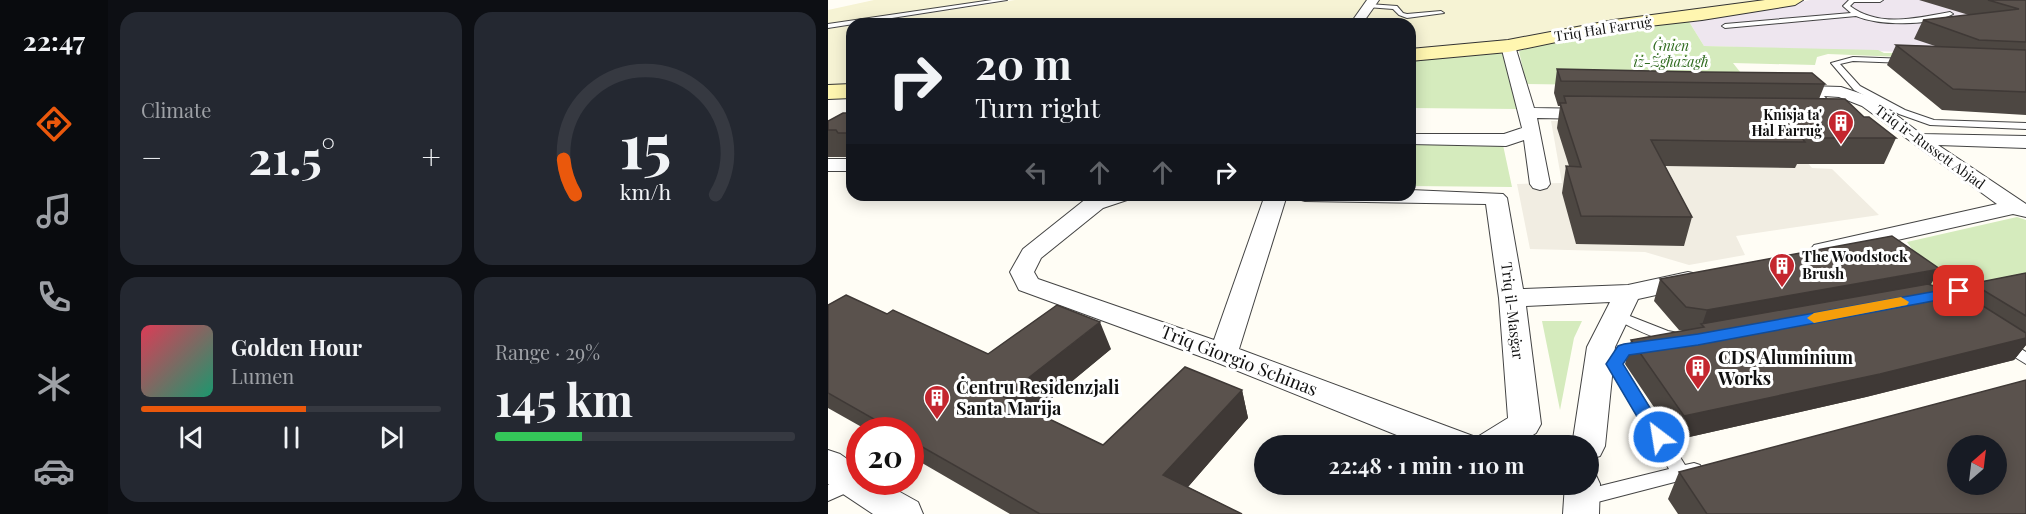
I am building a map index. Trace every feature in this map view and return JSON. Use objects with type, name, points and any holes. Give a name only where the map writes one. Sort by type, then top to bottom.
[{"type":"main road","name":"Triq Ħal Farruġ","points":[[1416,54],[1508,46],[1614,25],[1702,15],[1793,0]]},
{"type":"main road","points":[[828,92],[846,91]]},
{"type":"street","points":[[1360,18],[1371,3]]},
{"type":"street","points":[[1508,46],[1530,122],[1540,184]]},
{"type":"street","name":"Triq ir-Russett Abjad","points":[[1813,116],[1837,116],[1806,88],[1841,92],[1868,102],[1917,139],[2021,209]]},
{"type":"street","points":[[1416,138],[1506,140],[1530,122],[1611,114]]},
{"type":"street","points":[[1917,139],[2026,142]]},
{"type":"street","points":[[828,165],[846,165]]},
{"type":"street","name":"Triq il-Masġar","points":[[1416,197],[1496,198],[1512,298],[1526,424],[1506,435]]},
{"type":"street","name":"Triq Giorgio Schinas","points":[[1102,201],[1095,203],[1031,254],[1022,272],[1028,284],[1222,354],[1432,435]]},
{"type":"street","points":[[1222,354],[1274,201]]},
{"type":"street","points":[[1802,254],[2021,209]]},
{"type":"street","points":[[1512,298],[1622,304],[1711,274]]},
{"type":"street","points":[[1590,435],[1602,347],[1622,304]]},
{"type":"street","points":[[836,480],[905,514]]},
{"type":"lane","points":[[882,18],[1004,0]]},
{"type":"lane","points":[[1856,14],[1846,6],[1853,0],[1880,0]]},
{"type":"lane","points":[[1371,3],[1395,7],[1401,14],[1407,16],[1441,13]]},
{"type":"lane","points":[[1725,26],[1856,14],[1895,21],[1950,14]]},
{"type":"lane","points":[[828,26],[846,23]]},
{"type":"lane","points":[[1911,61],[1853,59],[1835,63],[1857,88],[1902,112],[1933,123],[2026,126]]},
{"type":"lane","points":[[1917,139],[1933,123]]},
{"type":"lane","points":[[1948,310],[1926,300],[1993,285]]},
{"type":"lane","points":[[1622,304],[1666,336],[1688,340],[1624,350],[1614,364],[1681,474]]},
{"type":"lane","points":[[1997,339],[2026,359]]},
{"type":"lane","points":[[1582,499],[1715,465]]},
{"type":"shaded area","points":[[874,0],[993,0],[874,18],[846,18],[846,22],[828,25],[828,10]]},
{"type":"shaded area","points":[[1015,0],[1762,0],[1520,41],[1416,50],[1416,18],[900,18]]},
{"type":"shaded area","points":[[1810,0],[2026,0],[1940,53],[1704,46],[1688,20]]},
{"type":"shaded area","points":[[846,26],[846,87],[828,88],[828,29]]},
{"type":"shaded area","points":[[1551,121],[1773,122],[1812,168],[1832,169],[1879,215],[1736,236],[1745,255],[1689,265],[1645,252],[1530,249],[1517,184],[1562,183]]},
{"type":"green space","name":"Ġnien iż-Żgħażagħ","points":[[1688,20],[1704,46],[1940,53],[2026,62],[1828,54],[1817,57],[1815,65],[1733,63],[1752,87],[1526,84],[1519,51],[1603,31]]},
{"type":"green space","points":[[1506,53],[1517,109],[1416,108],[1416,60]]},
{"type":"green space","points":[[1416,143],[1503,145],[1512,187],[1416,186]]},
{"type":"green space","points":[[2017,217],[2026,220],[2026,335],[1907,276],[1917,256],[1907,242]]},
{"type":"green space","points":[[1542,321],[1582,321],[1574,338],[1560,410]]},
{"type":"building","points":[[1988,0],[2026,0],[2026,42],[1979,40],[1923,20],[2019,9]]},
{"type":"building","points":[[1896,45],[2026,50],[2026,92],[1953,89]]},
{"type":"building","points":[[1557,69],[1812,73],[1825,84],[1561,81]]},
{"type":"building","points":[[1564,96],[1845,99],[1864,117],[1869,117],[1896,138],[1802,138],[1805,142],[1651,140],[1692,217],[1581,216],[1566,166],[1581,167],[1560,103],[1566,103]]},
{"type":"building","points":[[846,113],[846,133],[828,130],[828,121]]},
{"type":"building","points":[[1892,236],[1940,269],[1707,310],[1686,307],[1660,279]]},
{"type":"building","points":[[2026,273],[2026,316],[1970,284]]},
{"type":"building","points":[[1928,284],[1972,299],[2026,333],[2026,338],[1880,374],[1684,416],[1631,340],[1704,327],[1701,324]]},
{"type":"building","name":"Ċentru Residenzjali Santa Marija","points":[[846,295],[887,314],[893,310],[988,354],[1057,305],[1100,322],[1004,397],[1103,445],[1185,367],[1242,390],[1163,475],[1242,514],[1040,514],[924,448],[924,417],[870,417],[828,393],[828,305]]},
{"type":"building","points":[[2026,380],[2026,514],[1707,514],[1679,472]]},
{"type":"slow traffic","points":[[1814,318],[1901,302]]},
{"type":"place","name":"Knisja ta' Ħal Farruġ","points":[[1841,146]]},
{"type":"place","name":"The Woodstock Brush","points":[[1782,289]]},
{"type":"place","name":"CDS Aluminium Works","points":[[1698,391]]},
{"type":"place","name":"Ċentru Residenzjali Santa Marija","points":[[937,421]]},
{"type":"route","points":[[1659,437],[1614,364],[1624,350],[1698,340],[1959,291]]}]
